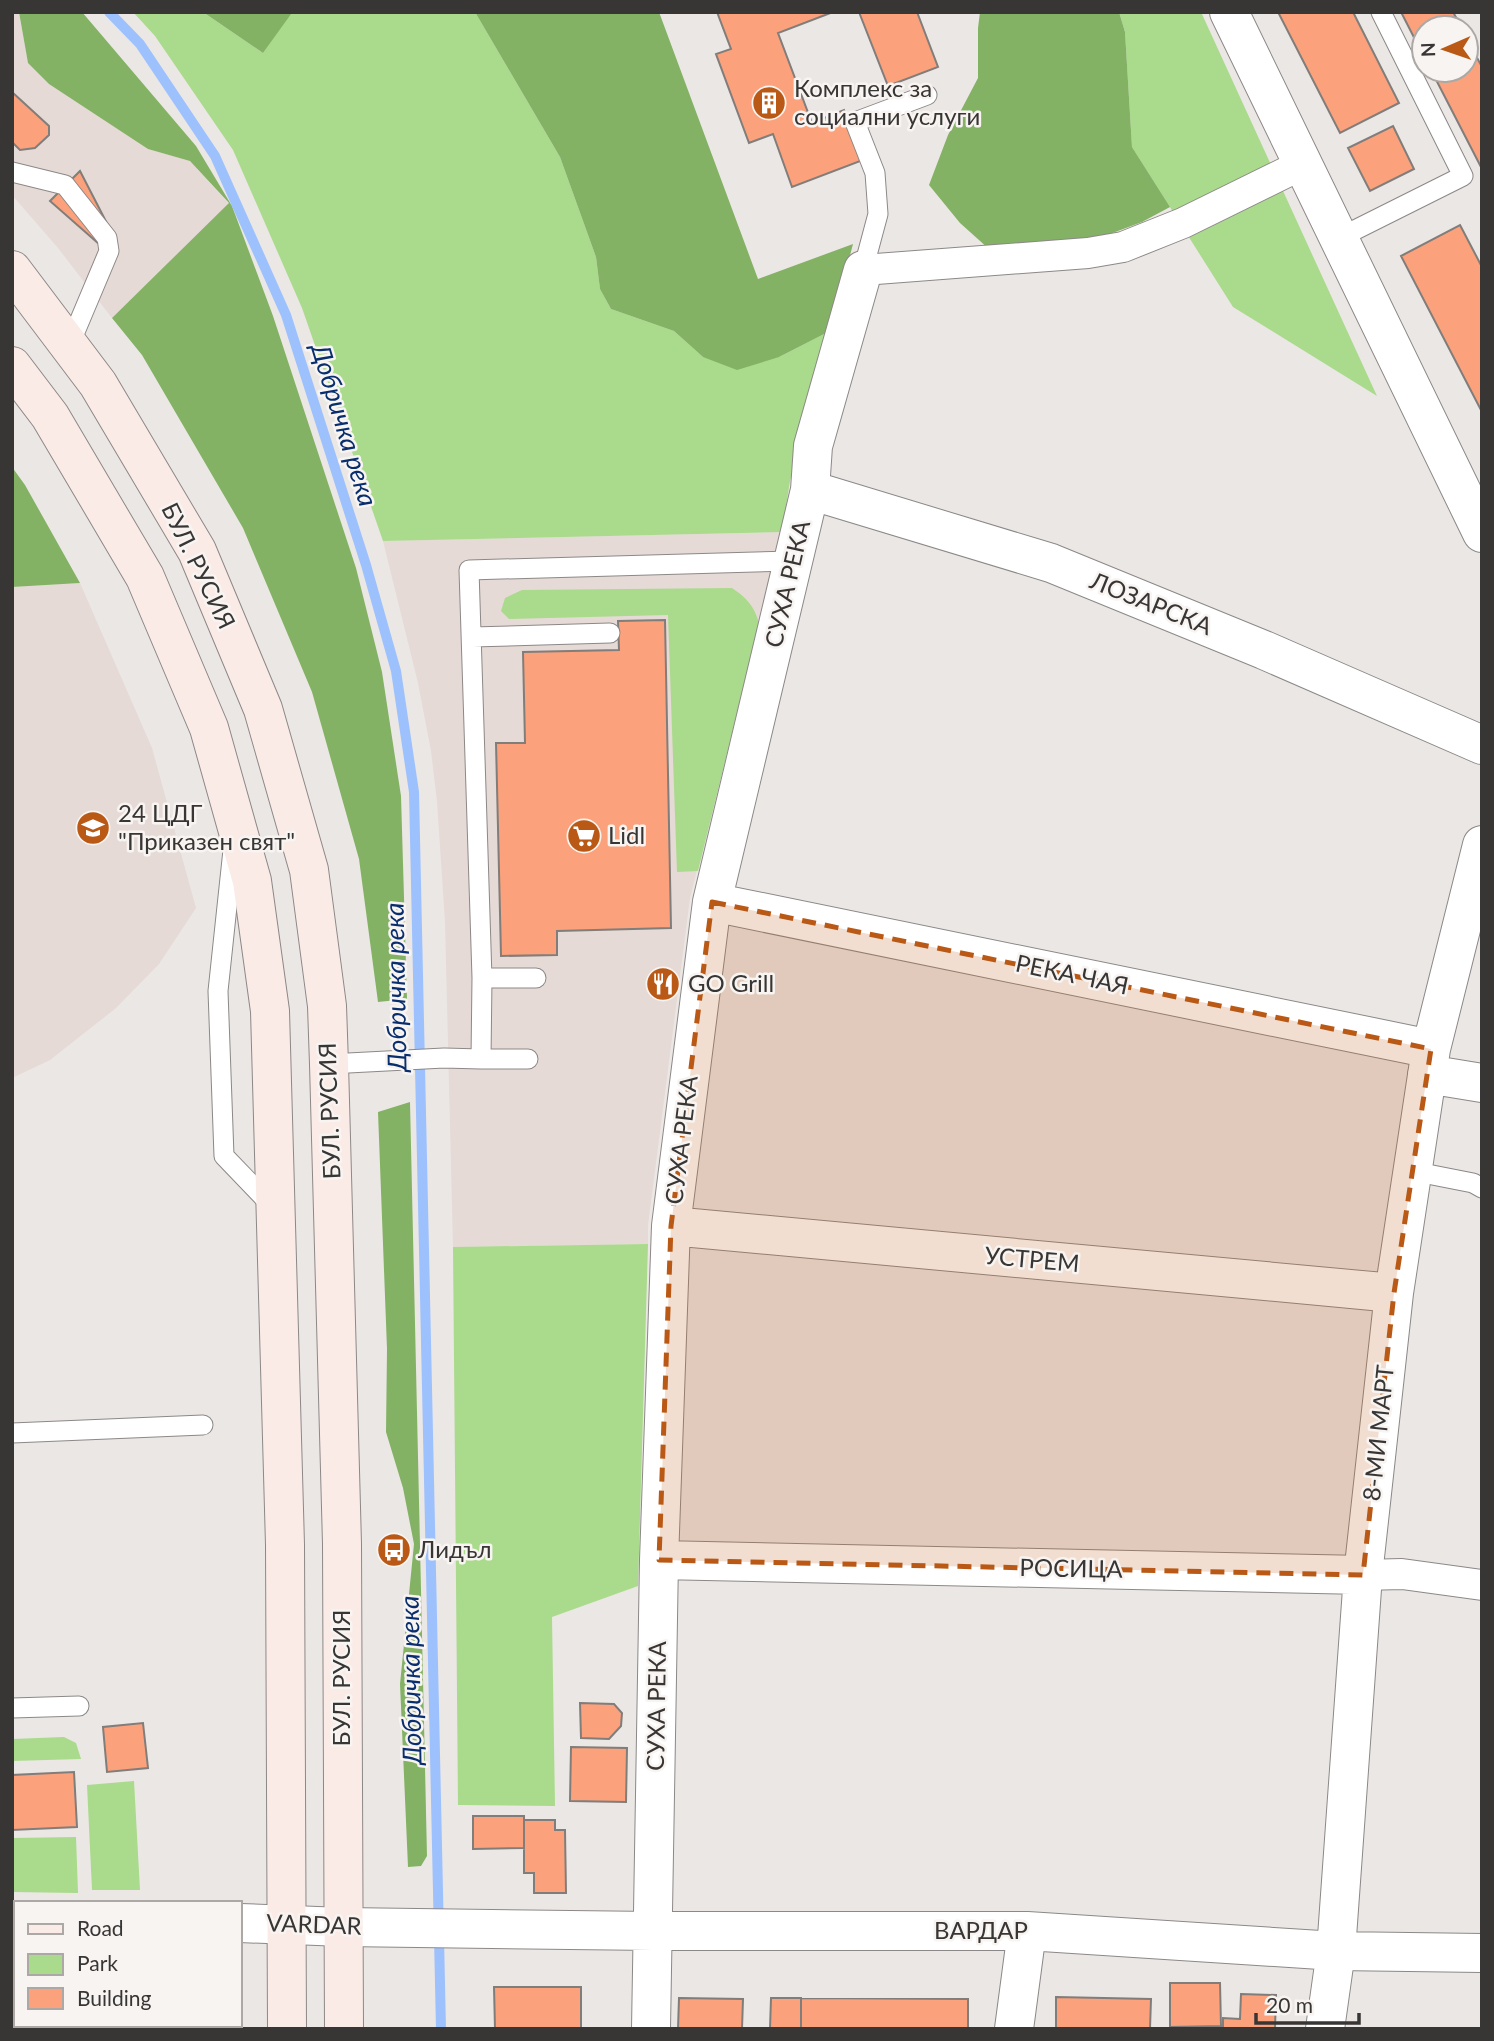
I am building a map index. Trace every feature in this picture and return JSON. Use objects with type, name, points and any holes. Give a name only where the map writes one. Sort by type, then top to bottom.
[{"type":"main road","name":"БУЛ. РУСИЯ","points":[[12,270],[98,384],[197,551],[263,709],[309,870],[327,1006],[329,1064],[342,1544],[344,2029]]},
{"type":"main road","points":[[12,366],[50,416],[145,578],[209,728],[252,881],[270,1011],[285,1545],[287,2029]]},
{"type":"street","points":[[1229,12],[1482,533]]},
{"type":"street","points":[[863,270],[1088,253],[1124,247],[1183,223],[1303,164]]},
{"type":"street","name":"СУХА РЕКА","points":[[652,2029],[659,1560],[671,1226],[712,902],[810,490],[813,446],[863,270]]},
{"type":"street","name":"ЛОЗАРСКА","points":[[810,490],[1051,563],[1264,650],[1482,745]]},
{"type":"street","name":"8-МИ МАРТ","points":[[1325,2029],[1336,1951],[1363,1575],[1394,1293],[1429,1061],[1482,845]]},
{"type":"street","name":"РЕКА ЧАЯ","points":[[712,902],[1429,1061],[1482,1083]]},
{"type":"street","name":"УСТРЕМ","points":[[671,1226],[1394,1293]]},
{"type":"street","name":"РОСИЦА","points":[[659,1560],[1402,1574],[1482,1585]]},
{"type":"street","name":"VARDAR","points":[[242,1923],[480,1928]]},
{"type":"street","name":"ВАРДАР","points":[[480,1928],[1027,1931],[1336,1951],[1482,1953]]},
{"type":"street","points":[[1014,2029],[1027,1931]]},
{"type":"lane","points":[[1339,238],[1462,176],[1381,12]]},
{"type":"lane","points":[[863,270],[878,215],[875,173],[855,122],[927,95]]},
{"type":"lane","points":[[12,172],[65,185],[107,238],[109,251],[69,345]]},
{"type":"lane","points":[[481,1059],[482,978],[470,570],[793,562]]},
{"type":"lane","points":[[472,637],[610,633]]},
{"type":"lane","points":[[236,824],[218,991],[224,1156],[275,1209]]},
{"type":"lane","points":[[482,978],[536,978]]},
{"type":"lane","points":[[329,1064],[444,1058],[528,1059]]},
{"type":"lane","points":[[1412,1171],[1473,1183],[1482,1188]]},
{"type":"lane","points":[[12,1433],[203,1425]]},
{"type":"lane","points":[[12,1708],[79,1706]]},
{"type":"highlighted area","points":[[712,902],[1431,1049],[1394,1293],[1363,1575],[659,1560],[671,1226]]},
{"type":"shaded area","points":[[12,12],[19,12],[28,63],[148,149],[190,161],[229,204],[112,318],[58,248],[12,195]]},
{"type":"shaded area","points":[[782,532],[690,898],[648,1225],[648,1244],[453,1247],[445,922],[437,801],[418,683],[383,541]]},
{"type":"shaded area","name":"24 ЦДГ \"Приказен свят\"","points":[[80,583],[152,748],[196,908],[159,964],[116,1008],[50,1060],[12,1078],[12,587]]},
{"type":"green space","points":[[19,12],[82,12],[196,146],[232,206],[273,316],[356,568],[382,672],[401,796],[407,999],[378,1002],[359,859],[312,692],[243,528],[142,355],[112,318],[229,203],[190,161],[148,149],[49,84],[28,63]]},
{"type":"green space","points":[[133,12],[203,12],[263,53],[291,12],[475,12],[560,157],[596,257],[600,289],[611,309],[674,331],[703,357],[779,357],[830,331],[790,481],[782,532],[383,541],[302,308],[233,150],[155,36]]},
{"type":"green space","points":[[203,12],[290,12],[291,14],[263,53]]},
{"type":"green space","points":[[475,12],[659,12],[758,279],[853,244],[830,331],[779,357],[737,370],[703,357],[674,331],[611,309],[600,289],[596,257],[560,157]]},
{"type":"green space","points":[[980,12],[1119,12],[1125,32],[1132,147],[1170,207],[1142,222],[1099,238],[989,249],[960,223],[929,185],[948,135],[978,78]]},
{"type":"green space","points":[[1119,12],[1201,12],[1377,396],[1233,307],[1132,147],[1125,32]]},
{"type":"green space","points":[[12,467],[25,485],[80,583],[12,587]]},
{"type":"green space","points":[[732,588],[749,603],[759,623],[698,871],[677,872],[668,615],[509,619],[501,611],[505,598],[522,590]]},
{"type":"green space","points":[[410,1102],[427,1856],[421,1866],[408,1867],[400,1684],[414,1544],[403,1488],[386,1432],[387,1349],[378,1112]]},
{"type":"green space","points":[[648,1244],[638,1586],[552,1617],[555,1806],[458,1805],[453,1247]]},
{"type":"green space","points":[[64,1737],[76,1743],[81,1759],[12,1761],[12,1739]]},
{"type":"green space","points":[[134,1781],[140,1890],[92,1890],[87,1785]]},
{"type":"green space","points":[[76,1837],[78,1893],[12,1892],[12,1838]]},
{"type":"building","name":"Комплекс за социални услуги","points":[[717,12],[833,12],[778,33],[812,123],[844,110],[863,160],[792,187],[773,134],[749,143],[716,54],[731,49]]},
{"type":"building","name":"Комплекс за социални услуги","points":[[859,12],[917,12],[938,67],[888,86]]},
{"type":"building","points":[[1278,12],[1353,12],[1399,103],[1340,133]]},
{"type":"building","points":[[1401,12],[1454,14],[1410,14],[1410,30]]},
{"type":"building","points":[[1480,63],[1482,67],[1482,169],[1438,84],[1480,84]]},
{"type":"building","points":[[12,92],[49,126],[49,135],[35,148],[20,150],[12,142]]},
{"type":"building","points":[[1393,126],[1414,169],[1370,191],[1348,148]]},
{"type":"building","points":[[80,171],[112,233],[100,245],[50,201]]},
{"type":"building","points":[[1460,225],[1482,267],[1482,412],[1401,256]]},
{"type":"building","name":"Lidl","points":[[665,620],[671,928],[557,931],[557,955],[501,956],[496,743],[525,743],[523,652],[619,650],[618,621]]},
{"type":"building","points":[[580,1703],[614,1704],[622,1713],[621,1726],[609,1739],[581,1738]]},
{"type":"building","points":[[143,1723],[148,1768],[107,1772],[103,1727]]},
{"type":"building","points":[[571,1747],[627,1748],[626,1802],[570,1801]]},
{"type":"building","points":[[74,1772],[77,1827],[12,1830],[12,1775]]},
{"type":"building","points":[[473,1816],[524,1816],[524,1848],[473,1849]]},
{"type":"building","points":[[524,1820],[555,1820],[555,1830],[565,1830],[566,1893],[534,1893],[534,1873],[524,1873]]},
{"type":"building","points":[[1170,1983],[1220,1983],[1221,2026],[1170,2027]]},
{"type":"building","points":[[494,1987],[581,1987],[581,2029],[495,2029]]},
{"type":"building","points":[[1241,1994],[1276,1995],[1275,2029],[1223,2029],[1223,2018],[1240,2019]]},
{"type":"building","points":[[1056,1997],[1151,1999],[1150,2029],[1056,2029]]},
{"type":"building","points":[[679,1998],[743,1999],[742,2029],[678,2029]]},
{"type":"building","points":[[771,1998],[801,1998],[801,2029],[770,2029]]},
{"type":"building","points":[[801,1998],[968,1999],[968,2029],[801,2029]]},
{"type":"waterway","name":"Добричка река","points":[[109,12],[140,44],[215,156],[286,315],[366,565],[396,671],[414,792],[441,2029]]},
{"type":"place","name":"Комплекс за социални услуги","points":[[769,103]]},
{"type":"place","name":"24 ЦДГ \"Приказен свят\"","points":[[93,828]]},
{"type":"place","name":"Lidl","points":[[584,836]]},
{"type":"place","name":"GO Grill","points":[[663,984]]},
{"type":"place","name":"Лидъл","points":[[394,1550]]}]
